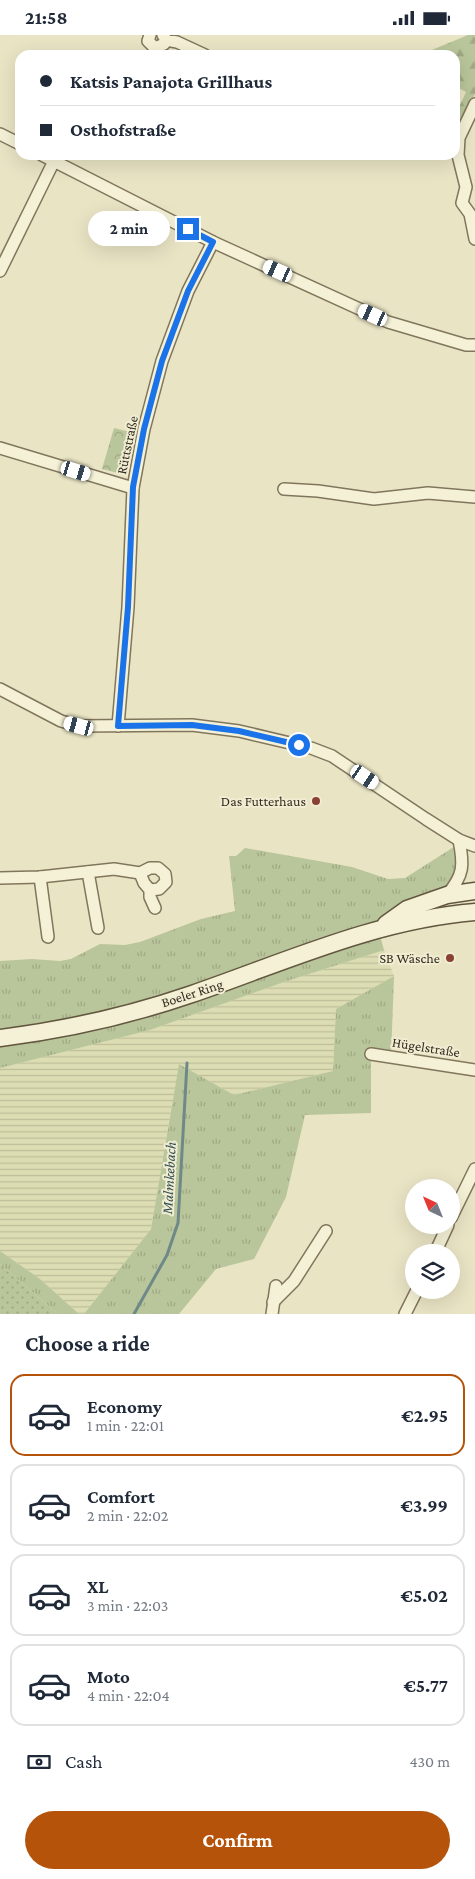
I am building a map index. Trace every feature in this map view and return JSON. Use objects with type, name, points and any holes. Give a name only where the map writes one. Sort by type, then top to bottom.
[{"type":"main road","name":"Boeler Ring","points":[[378,929],[407,909],[447,895],[475,891]]},
{"type":"main road","name":"Boeler Ring","points":[[0,1038],[118,1015],[190,995],[378,929],[443,914],[475,912]]},
{"type":"street","points":[[150,35],[148,41],[155,48],[160,47],[165,38],[194,50]]},
{"type":"street","points":[[460,132],[475,104]]},
{"type":"street","points":[[0,134],[15,142]]},
{"type":"street","points":[[459,160],[466,187],[462,203],[470,215],[475,239]]},
{"type":"street","points":[[0,271],[54,161],[213,242],[388,322],[466,345],[475,345]]},
{"type":"street","name":"Rüttstraße","points":[[118,726],[128,607],[133,487],[144,429],[162,361],[188,291],[213,242]]},
{"type":"street","points":[[0,448],[133,487]]},
{"type":"street","points":[[284,489],[318,491],[374,499],[428,493],[475,497]]},
{"type":"street","points":[[0,689],[61,721],[79,726],[192,725],[239,731],[311,748],[332,756],[459,840],[475,846]]},
{"type":"street","points":[[447,895],[458,882],[461,873],[462,859],[459,840]]},
{"type":"street","points":[[0,878],[40,877],[114,869],[140,873],[154,867],[158,868],[165,874],[166,882],[163,886],[150,891]]},
{"type":"street","points":[[88,872],[98,928]]},
{"type":"street","points":[[140,873],[150,891],[150,897],[155,908]]},
{"type":"street","points":[[40,877],[48,937]]},
{"type":"street","name":"Hügelstraße","points":[[371,1054],[475,1070]]},
{"type":"street","points":[[460,1200],[475,1169]]},
{"type":"street","points":[[273,1302],[294,1281],[326,1231]]},
{"type":"street","points":[[272,1314],[276,1286]]},
{"type":"street","points":[[407,1309],[417,1314]]},
{"type":"green space","points":[[468,35],[475,35],[475,94],[460,126],[460,105],[466,92],[460,89],[460,50],[432,50]]},
{"type":"green space","points":[[114,428],[134,433],[126,475],[102,469]]},
{"type":"green space","points":[[457,845],[458,882],[378,929],[384,950],[284,982],[150,1030],[0,1068],[0,961],[32,959],[60,961],[71,959],[100,944],[125,945],[140,942],[201,919],[235,911],[229,856],[236,856],[245,848],[352,867],[388,879],[405,878]]},
{"type":"green space","points":[[384,950],[394,976],[336,1009],[333,1071],[234,1095],[179,1064],[151,1229],[84,1314],[79,1314],[40,1279],[0,1251],[0,1068],[150,1030],[284,982]]},
{"type":"green space","points":[[394,976],[391,1056],[371,1054],[371,1113],[305,1115],[286,1197],[254,1259],[216,1269],[179,1314],[84,1314],[151,1229],[179,1064],[234,1095],[333,1071],[336,1009]]},
{"type":"green space","points":[[0,1251],[40,1279],[79,1314],[58,1314],[0,1264]]},
{"type":"green space","points":[[0,1264],[58,1314],[0,1314]]},
{"type":"waterway","name":"Malmkebach","points":[[134,1314],[167,1255],[178,1223],[187,1063]]},
{"type":"place","name":"Das Futterhaus","points":[[316,801]]},
{"type":"place","name":"SB Wäsche","points":[[450,958]]},
{"type":"route","points":[[188,229],[213,242],[188,291],[162,361],[144,429],[133,487],[128,607],[118,726],[192,725],[239,731],[299,745]]}]
